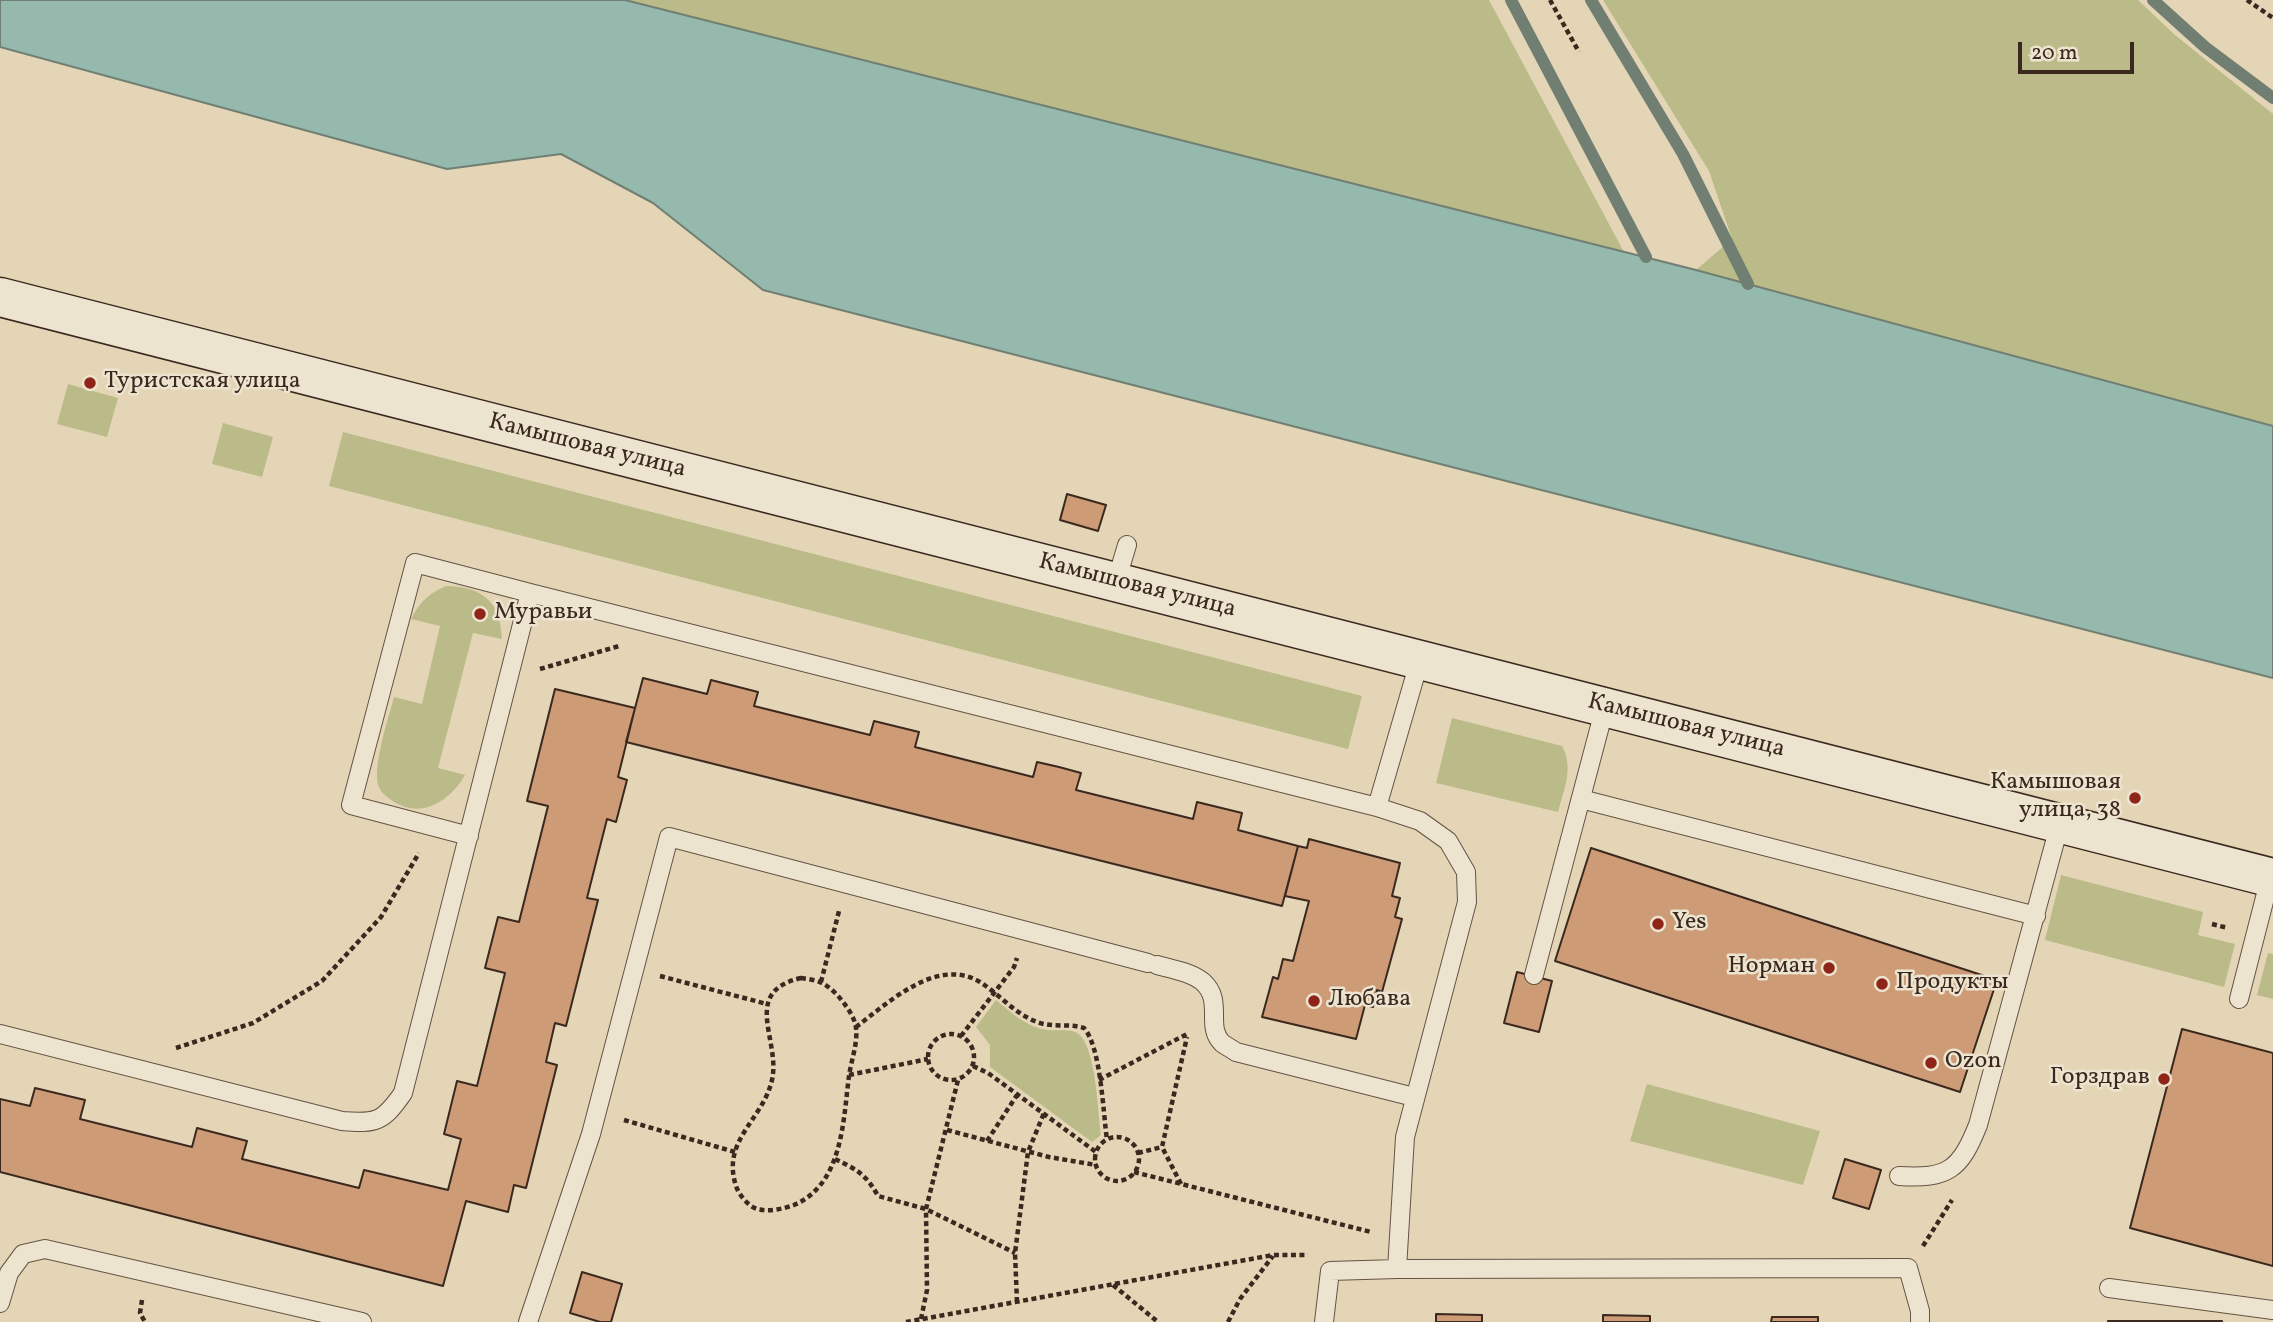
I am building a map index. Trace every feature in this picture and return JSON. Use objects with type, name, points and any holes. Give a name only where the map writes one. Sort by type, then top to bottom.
[{"type":"street","name":"Камышовая улица","points":[[0,297],[2272,878]]},
{"type":"lane","points":[[1116,582],[1127,545]]},
{"type":"lane","points":[[469,836],[351,805],[415,563],[1377,807],[1420,821],[1448,841],[1466,872],[1467,902],[1405,1137],[1397,1269]]},
{"type":"lane","points":[[0,1034],[342,1121],[369,1123],[389,1113],[403,1093],[530,593]]},
{"type":"lane","points":[[1377,807],[1420,659]]},
{"type":"lane","points":[[1534,975],[1605,707]]},
{"type":"lane","points":[[1581,799],[2035,916]]},
{"type":"lane","points":[[1899,1176],[1924,1177],[1951,1170],[1967,1153],[1978,1125],[2060,823]]},
{"type":"lane","points":[[528,1322],[597,1112],[669,838],[1186,973],[1202,981],[1213,994],[1214,1030],[1221,1042],[1236,1052],[1414,1097]]},
{"type":"lane","points":[[2239,999],[2272,878]]},
{"type":"lane","points":[[0,1303],[9,1273],[23,1254],[45,1249],[362,1322]]},
{"type":"lane","points":[[1324,1322],[1330,1271],[1908,1268],[1920,1311],[1920,1322]]},
{"type":"lane","points":[[2109,1287],[2242,1314],[2273,1310]]},
{"type":"path","points":[[1550,0],[1579,52]]},
{"type":"path","points":[[2247,0],[2273,18]]},
{"type":"path","points":[[532,671],[623,645]]},
{"type":"path","points":[[169,1051],[253,1023],[321,981],[381,917],[421,850],[428,825]]},
{"type":"path","points":[[821,982],[846,883]]},
{"type":"path","points":[[961,1036],[1014,967],[1025,931]]},
{"type":"path","points":[[634,969],[767,1004]]},
{"type":"path","points":[[856,1027],[905,991],[937,977],[955,976],[976,980],[1024,1016],[1038,1023],[1084,1028],[1090,1035],[1096,1053],[1107,1140]]},
{"type":"path","points":[[801,978],[821,982],[836,993],[856,1027],[844,1122],[835,1159],[821,1185],[807,1199],[782,1210],[756,1209],[739,1194],[732,1174],[735,1152],[746,1127],[762,1105],[773,1079],[767,1004],[774,990],[785,982],[801,978]]},
{"type":"path","points":[[1099,1080],[1187,1034]]},
{"type":"path","points":[[944,1035],[961,1036],[972,1045],[975,1056],[973,1066],[958,1080],[938,1077],[931,1069],[929,1049],[935,1040],[944,1035]]},
{"type":"path","points":[[849,1075],[928,1059]]},
{"type":"path","points":[[973,1066],[988,1073],[1096,1152]]},
{"type":"path","points":[[920,1321],[927,1290],[926,1209],[958,1080]]},
{"type":"path","points":[[987,1141],[1017,1095]]},
{"type":"path","points":[[1172,1104],[1162,1147],[1181,1184]]},
{"type":"path","points":[[597,1112],[735,1152]]},
{"type":"path","points":[[1017,1302],[1015,1253],[1028,1152],[1044,1113]]},
{"type":"path","points":[[946,1129],[1028,1152],[1096,1165]]},
{"type":"path","points":[[1116,1137],[1125,1139],[1138,1153],[1138,1163],[1127,1179],[1118,1181],[1100,1174],[1096,1165],[1096,1152],[1107,1140],[1116,1137]]},
{"type":"path","points":[[1138,1153],[1162,1147]]},
{"type":"path","points":[[835,1159],[861,1172],[871,1182],[878,1196],[926,1209],[1015,1253]]},
{"type":"path","points":[[1908,1268],[1957,1192],[1951,1170]]},
{"type":"path","points":[[1134,1172],[1372,1232]]},
{"type":"path","points":[[906,1322],[1273,1255],[1315,1255]]},
{"type":"path","points":[[1228,1322],[1240,1299],[1273,1255]]},
{"type":"path","points":[[1112,1284],[1158,1322]]},
{"type":"green space","points":[[625,0],[1489,0],[1624,252]]},
{"type":"green space","points":[[1603,0],[2138,0],[2175,35],[2273,114],[2273,426],[1696,270],[1732,239],[1709,171]]},
{"type":"green space","points":[[68,384],[118,398],[107,437],[57,424]]},
{"type":"green space","points":[[223,423],[273,437],[262,477],[212,464]]},
{"type":"green space","points":[[343,432],[1362,696],[1348,749],[329,486]]},
{"type":"green space","points":[[446,586],[470,589],[487,599],[498,615],[502,639],[473,633],[438,768],[465,775],[452,793],[434,805],[415,809],[394,802],[381,791],[377,768],[394,697],[422,704],[440,626],[411,619],[425,599]]},
{"type":"green space","points":[[1452,718],[1562,746],[1568,770],[1558,812],[1436,783]]},
{"type":"green space","points":[[2061,875],[2203,912],[2198,935],[2235,944],[2224,987],[2045,940]]},
{"type":"green space","points":[[2268,953],[2273,954],[2273,999],[2257,995]]},
{"type":"green space","points":[[996,1000],[1033,1026],[1072,1031],[1082,1038],[1092,1062],[1101,1135],[1092,1142],[990,1067],[990,1045],[976,1027]]},
{"type":"green space","points":[[1647,1084],[1820,1131],[1803,1185],[1630,1141]]},
{"type":"water","points":[[0,0],[625,0],[1696,270],[2273,426],[2273,678],[763,290],[653,203],[561,154],[447,169],[0,47]]},
{"type":"building","points":[[1067,494],[1106,505],[1098,531],[1060,520]]},
{"type":"building","points":[[643,678],[707,694],[711,680],[758,692],[754,706],[870,735],[874,721],[919,732],[915,747],[1033,777],[1037,762],[1059,767],[1081,773],[1076,790],[1193,819],[1197,802],[1242,813],[1238,830],[1298,846],[1282,906],[626,742]]},
{"type":"building","points":[[555,689],[635,708],[618,777],[627,780],[616,822],[607,819],[587,898],[598,900],[566,1026],[555,1023],[546,1062],[557,1065],[526,1188],[514,1185],[508,1212],[466,1201],[443,1286],[0,1172],[0,1099],[30,1106],[35,1088],[85,1100],[80,1119],[192,1147],[197,1128],[247,1141],[242,1159],[359,1188],[364,1170],[448,1190],[461,1139],[444,1134],[457,1081],[477,1086],[505,973],[485,968],[498,917],[519,922],[548,806],[527,801]]},
{"type":"building","points":[[1309,839],[1400,863],[1392,896],[1400,898],[1395,917],[1402,919],[1382,992],[1377,990],[1373,1007],[1365,1005],[1356,1039],[1262,1017],[1273,977],[1278,979],[1283,959],[1293,961],[1309,901],[1285,896],[1298,846],[1307,848]]},
{"type":"building","points":[[1591,848],[1997,980],[1960,1092],[1555,961]]},
{"type":"building","points":[[1517,972],[1552,981],[1539,1032],[1504,1023]]},
{"type":"building","points":[[2182,1029],[2273,1053],[2273,1266],[2130,1228]]},
{"type":"building","points":[[1845,1159],[1881,1170],[1869,1209],[1833,1198]]},
{"type":"building","points":[[582,1272],[622,1284],[611,1322],[600,1322],[570,1313]]},
{"type":"building","points":[[1436,1314],[1482,1315],[1482,1322],[1436,1322]]},
{"type":"building","points":[[1603,1315],[1650,1316],[1650,1322],[1603,1322]]},
{"type":"building","points":[[1772,1317],[1818,1317],[1818,1322],[1771,1322]]},
{"type":"building","points":[[2222,1321],[2222,1322],[2108,1322]]},
{"type":"waterway","points":[[1511,0],[1646,257]]},
{"type":"waterway","points":[[1591,0],[1683,154],[1748,284]]},
{"type":"waterway","points":[[2153,0],[2205,47],[2273,98]]},
{"type":"place","name":"Туристская улица","points":[[90,383]]},
{"type":"place","name":"Муравьи","points":[[480,614]]},
{"type":"place","name":"Камышовая улица, 38","points":[[2135,798]]},
{"type":"place","name":"Yes","points":[[1658,924]]},
{"type":"place","name":"Норман","points":[[1829,968]]},
{"type":"place","name":"Продукты","points":[[1882,984]]},
{"type":"place","name":"Любава","points":[[1314,1001]]},
{"type":"place","name":"Ozon","points":[[1931,1063]]},
{"type":"place","name":"Горздрав","points":[[2164,1079]]}]
